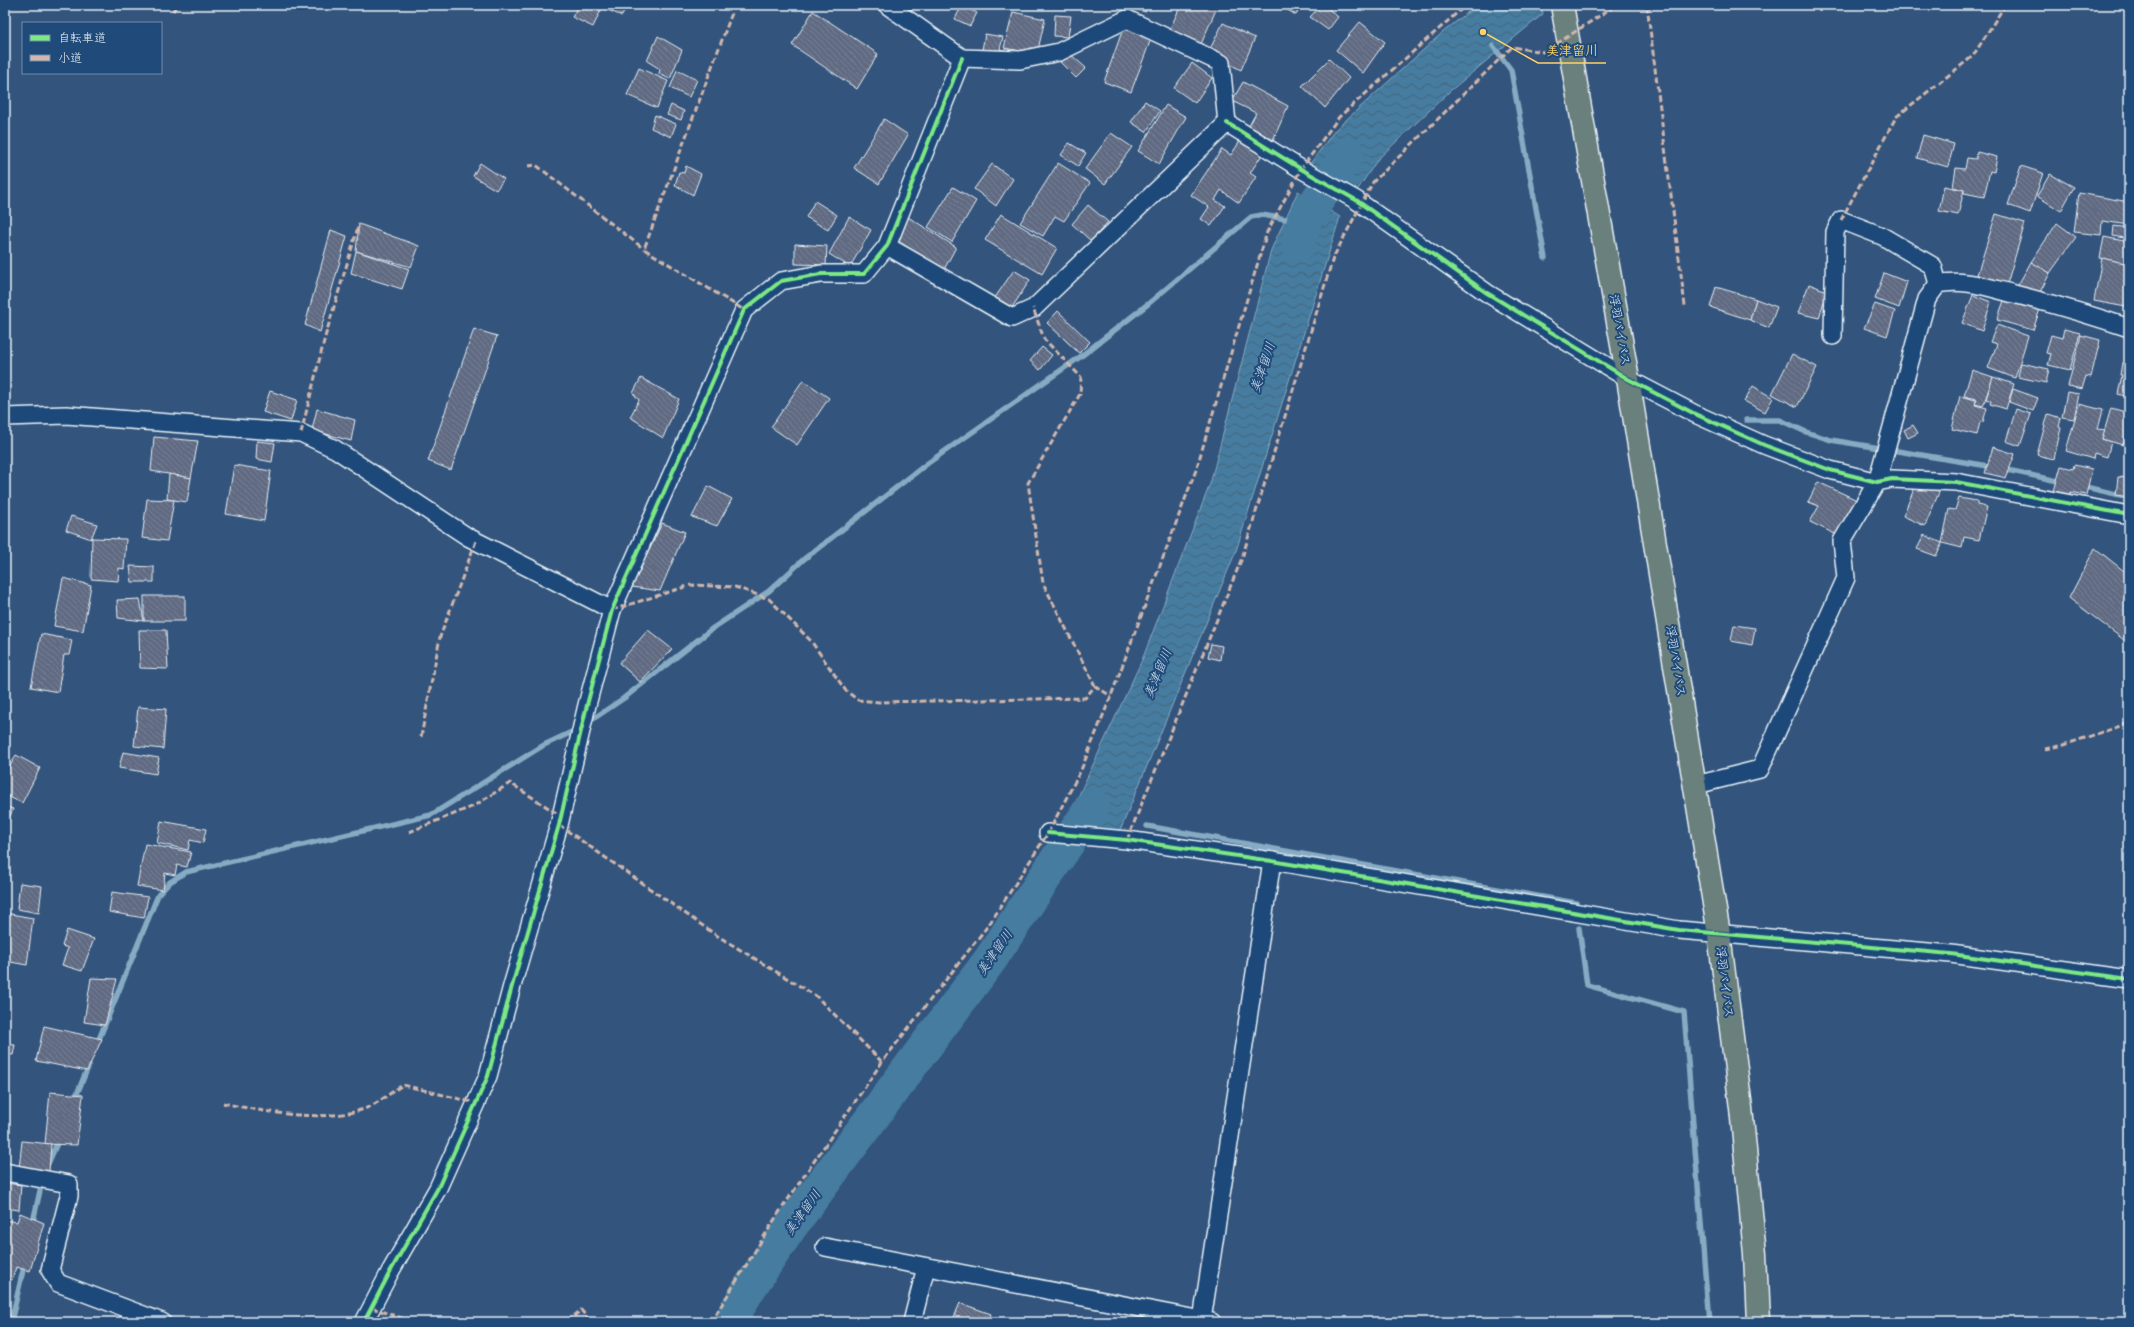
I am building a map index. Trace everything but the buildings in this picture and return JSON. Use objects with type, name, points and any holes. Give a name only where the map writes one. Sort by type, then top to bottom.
[{"type":"highway","name":"浮羽バイパス","points":[[1563,9],[1628,379],[1696,785],[1719,934],[1741,1108],[1755,1254],[1758,1322]]},
{"type":"street","points":[[887,5],[962,58],[1020,60],[1059,52],[1129,12],[1221,63],[1227,123]]},
{"type":"street","points":[[364,1322],[390,1272],[438,1188],[488,1076],[512,986],[559,825],[587,705],[612,610],[744,310],[781,281],[821,274],[864,274],[888,246],[962,58]]},
{"type":"street","points":[[888,246],[1012,318],[1034,308],[1227,123]]},
{"type":"street","points":[[1227,123],[1301,169],[1356,200],[1487,293],[1628,379],[1695,414],[1764,445],[1830,470],[1877,482],[1892,479],[1956,482],[2129,514]]},
{"type":"street","points":[[1834,336],[1835,232],[1841,220],[1882,236],[1933,266],[1938,284]]},
{"type":"street","points":[[1696,785],[1760,769],[1846,578],[1842,542],[1877,482],[1927,299],[1938,284],[1949,281],[1979,286],[2084,312],[2129,328]]},
{"type":"street","points":[[5,417],[66,415],[301,434],[335,449],[468,537],[612,610]]},
{"type":"street","points":[[1048,833],[1127,840],[1272,861],[1679,930],[1951,954],[2129,979]]},
{"type":"street","points":[[825,1247],[1207,1321],[1272,861]]},
{"type":"street","points":[[5,1172],[69,1184],[69,1196],[50,1270],[58,1283],[162,1322]]},
{"type":"street","points":[[912,1322],[926,1267]]},
{"type":"water","points":[[1477,5],[1541,5],[1543,14],[1450,91],[1378,159],[1354,195],[1307,168],[1335,130],[1443,32]]},
{"type":"water","points":[[1298,191],[1340,217],[1236,551],[1120,831],[1063,829],[1142,660],[1210,484],[1271,250]]},
{"type":"waterway","points":[[1493,46],[1511,70],[1545,258]]},
{"type":"waterway","name":"美津留川","points":[[1298,244],[1304,221],[1348,153]]},
{"type":"waterway","points":[[587,723],[624,698],[713,628],[769,591],[804,559],[928,463],[1080,357],[1148,304],[1251,217],[1262,215],[1292,220]]},
{"type":"waterway","points":[[1746,420],[1780,420],[1806,432],[1831,440],[1994,467]]},
{"type":"waterway","points":[[2003,469],[2062,482]]},
{"type":"waterway","points":[[2081,486],[2129,497]]},
{"type":"waterway","points":[[97,1044],[158,895],[170,882],[186,872],[431,815],[544,745],[578,729]]},
{"type":"waterway","name":"美津留川","points":[[730,1322],[748,1290],[791,1226],[990,960],[1093,805]]},
{"type":"waterway","points":[[1147,826],[1576,903]]},
{"type":"waterway","points":[[1579,928],[1587,985],[1684,1012],[1709,1322]]},
{"type":"waterway","points":[[74,1101],[89,1065]]},
{"type":"waterway","points":[[47,1166],[59,1139]]},
{"type":"waterway","points":[[32,1226],[42,1182]]},
{"type":"waterway","points":[[11,1322],[25,1262]]},
{"type":"marked path","points":[[173,11],[177,5]]},
{"type":"marked path","points":[[735,5],[644,249],[744,310]]},
{"type":"marked path","points":[[711,1322],[778,1214],[882,1062],[990,923],[1048,833],[1081,770],[1111,696],[1196,470],[1267,232],[1301,169],[1339,117],[1466,5]]},
{"type":"marked path","points":[[1127,840],[1242,558],[1333,258],[1373,182],[1512,47],[1544,52],[1616,5]]},
{"type":"marked path","points":[[1647,5],[1685,306]]},
{"type":"marked path","points":[[1841,220],[1896,117],[1973,56],[2005,5]]},
{"type":"marked path","points":[[528,166],[536,165],[644,249]]},
{"type":"marked path","points":[[301,433],[325,337],[359,224]]},
{"type":"marked path","points":[[612,610],[691,585],[735,587],[769,599],[811,641],[846,691],[858,700],[879,702],[1085,698],[1095,686],[1043,583],[1028,483],[1080,394],[1081,377],[1044,339],[1033,308]]},
{"type":"marked path","points":[[421,737],[440,637],[476,541]]},
{"type":"marked path","points":[[1095,686],[1111,696]]},
{"type":"marked path","points":[[2045,749],[2064,745],[2129,723]]},
{"type":"marked path","points":[[409,832],[474,806],[510,783],[561,816]]},
{"type":"marked path","points":[[559,825],[716,935],[816,996],[882,1062]]},
{"type":"marked path","points":[[223,1103],[275,1113],[312,1116],[330,1115],[348,1113],[369,1107],[403,1085],[476,1103]]},
{"type":"marked path","points":[[372,1308],[413,1322]]},
{"type":"marked path","points":[[567,1322],[581,1310],[591,1322]]},
{"type":"cycle path","points":[[364,1322],[390,1272],[438,1188],[488,1076],[512,986],[559,825],[587,705],[612,610],[744,310],[781,281],[821,274],[864,274],[887,246],[962,58]]},
{"type":"cycle path","points":[[1227,123],[1301,169],[1356,200],[1487,293],[1628,379],[1695,414],[1764,445],[1830,470],[1877,482],[1892,479],[1956,482],[2129,515]]},
{"type":"cycle path","points":[[1048,833],[1127,840],[1272,861],[1679,930],[1951,954],[2129,979]]},
{"type":"place","name":"美津留川","points":[[1483,32]]}]
